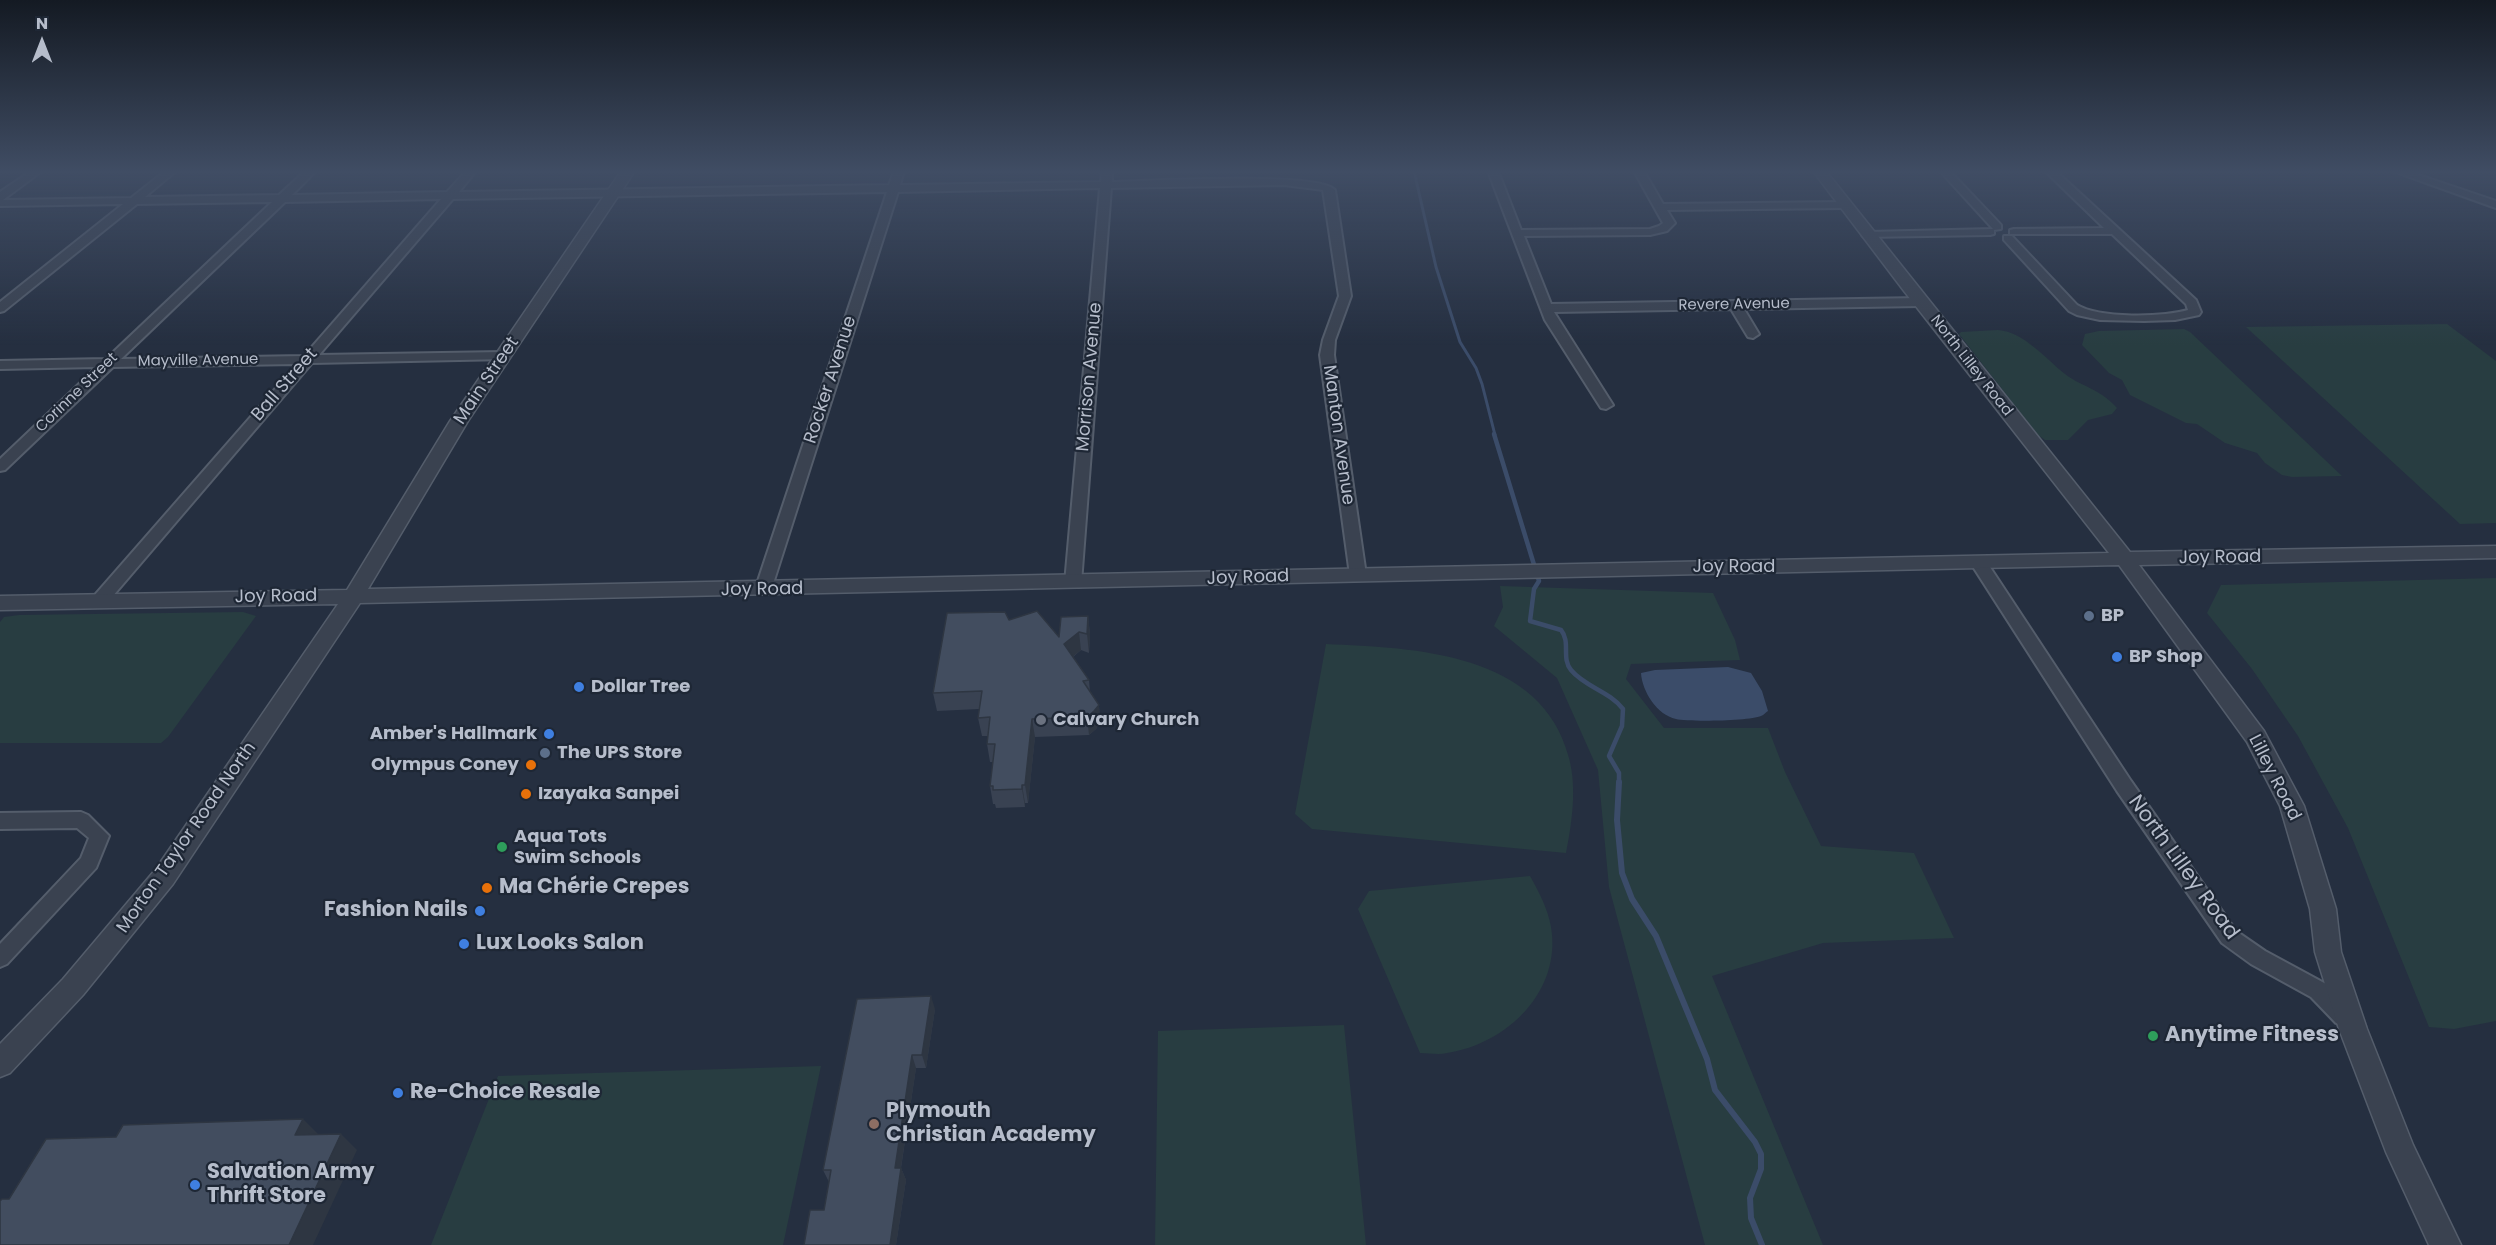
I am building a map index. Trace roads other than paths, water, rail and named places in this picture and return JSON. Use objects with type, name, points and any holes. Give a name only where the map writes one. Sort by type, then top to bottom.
[{"type":"street","points":[[0,308],[98,229]]},
{"type":"street","name":"Corinne Street","points":[[0,467],[248,229]]},
{"type":"street","name":"Ball Street","points":[[100,600],[421,229]]},
{"type":"street","name":"Main Street","points":[[354,596],[459,421],[588,229]]},
{"type":"street","name":"Rocker Avenue","points":[[763,590],[880,229]]},
{"type":"street","name":"Morrison Avenue","points":[[1073,583],[1102,229]]},
{"type":"street","name":"Manton Avenue","points":[[1336,229],[1345,296],[1329,340],[1327,355],[1358,575]]},
{"type":"street","points":[[1515,229],[1556,330],[1606,405]]},
{"type":"street","points":[[1517,233],[1662,229]]},
{"type":"street","name":"North Lilley Road","points":[[1863,229],[2125,560]]},
{"type":"street","points":[[1868,235],[1994,230],[2000,237],[2011,235],[2114,231],[2192,303],[2195,312],[2180,316],[2106,317],[2085,314],[2073,308],[2011,235]]},
{"type":"street","name":"Revere Avenue","points":[[1547,308],[1920,302]]},
{"type":"street","points":[[1736,306],[1753,334]]},
{"type":"street","name":"Mayville Avenue","points":[[0,365],[503,356]]},
{"type":"street","name":"Joy Road","points":[[0,603],[763,590],[1538,571],[2496,552]]},
{"type":"street","name":"Lilley Road","points":[[2125,560],[2256,737],[2292,806],[2323,909],[2328,952],[2353,1029]]},
{"type":"street","name":"North Lilley Road","points":[[1978,562],[2118,777],[2229,937],[2251,956],[2291,973],[2317,988],[2339,1008],[2353,1029],[2401,1152],[2445,1245]]},
{"type":"street","name":"Morton Taylor Road North","points":[[0,1064],[73,987],[151,894],[354,596]]},
{"type":"street","points":[[0,821],[81,820],[99,836],[89,862],[0,958]]},
{"type":"water","points":[[1728,667],[1751,673],[1762,691],[1768,711],[1761,716],[1745,719],[1705,721],[1669,717],[1652,701],[1644,687],[1641,673],[1655,670]]},
{"type":"waterway","points":[[1427,229],[1436,267],[1460,342],[1476,368],[1495,435]]},
{"type":"waterway","points":[[1494,434],[1539,581],[1534,589],[1530,621],[1561,630],[1571,670],[1623,709],[1622,726],[1609,756],[1619,773],[1619,782]]},
{"type":"waterway","points":[[1619,782],[1617,820],[1622,873],[1632,899],[1656,936],[1707,1059],[1715,1090],[1755,1142],[1761,1154],[1761,1169],[1750,1198],[1751,1218],[1762,1245]]},
{"type":"place","name":"BP","points":[[2089,616]]},
{"type":"place","name":"BP Shop","points":[[2117,657]]},
{"type":"place","name":"Dollar Tree","points":[[579,687]]},
{"type":"place","name":"Calvary Church","points":[[1041,720]]},
{"type":"place","name":"Amber's Hallmark","points":[[549,734]]},
{"type":"place","name":"The UPS Store","points":[[545,753]]},
{"type":"place","name":"Olympus Coney","points":[[531,765]]},
{"type":"place","name":"Izayaka Sanpei","points":[[526,794]]},
{"type":"place","name":"Aqua Tots Swim Schools","points":[[502,847]]},
{"type":"place","name":"Ma Chérie Crepes","points":[[487,888]]},
{"type":"place","name":"Fashion Nails","points":[[480,911]]},
{"type":"place","name":"Lux Looks Salon","points":[[464,944]]},
{"type":"place","name":"Anytime Fitness","points":[[2153,1036]]},
{"type":"place","name":"Re-Choice Resale","points":[[398,1093]]},
{"type":"place","name":"Plymouth Christian Academy","points":[[874,1124]]},
{"type":"place","name":"Salvation Army Thrift Store","points":[[195,1185]]}]
